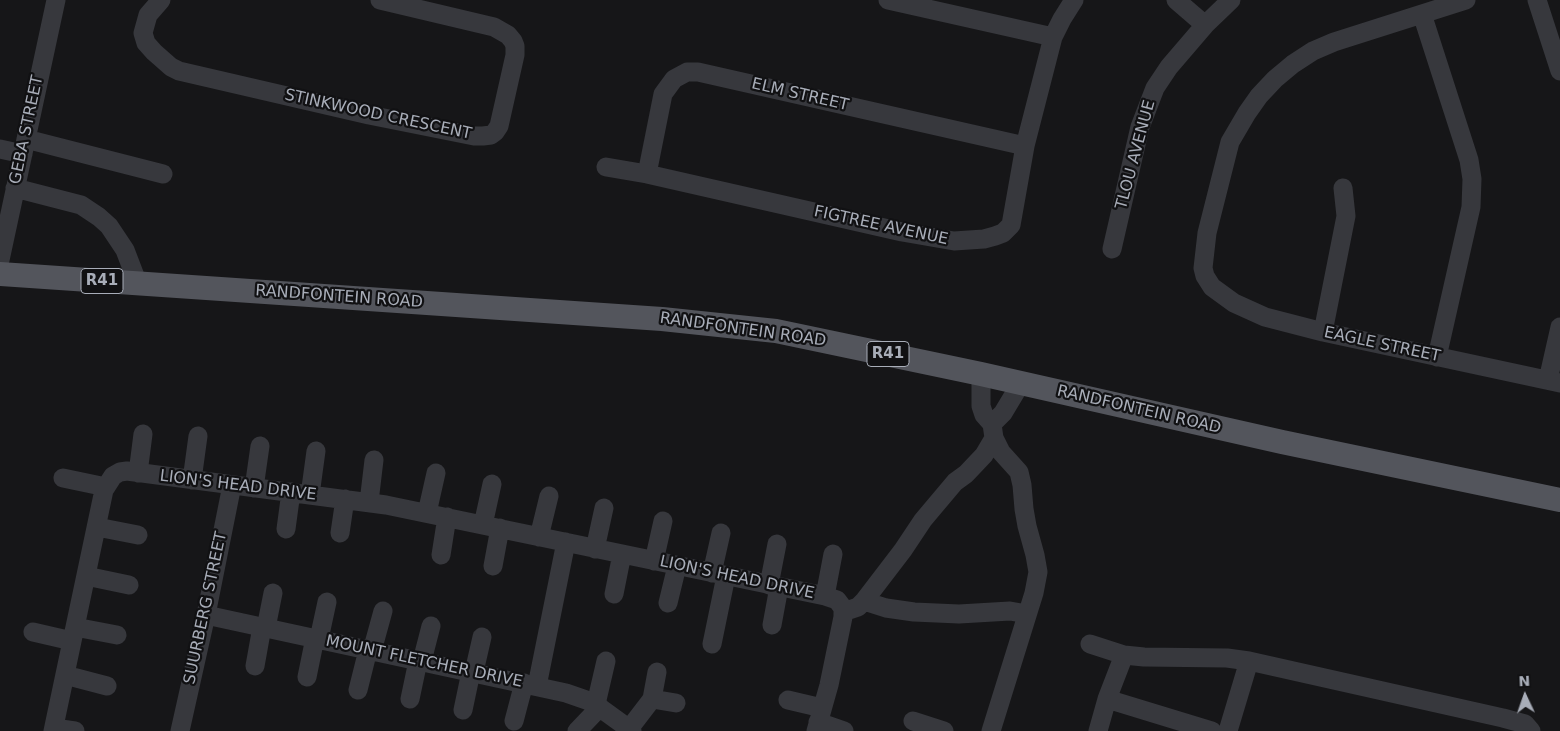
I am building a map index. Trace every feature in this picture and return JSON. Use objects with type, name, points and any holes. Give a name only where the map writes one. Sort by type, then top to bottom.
[{"type":"main road","name":"RANDFONTEIN ROAD","points":[[0,274],[693,321],[800,336],[981,374],[1282,442],[1560,500]]},
{"type":"street","name":"GEBA STREET","points":[[0,260],[56,0]]},
{"type":"street","name":"STINKWOOD CRESCENT","points":[[160,0],[148,15],[143,33],[146,42],[154,52],[179,71],[369,115],[474,136],[491,135],[495,132],[500,126],[515,55],[515,46],[508,35],[494,27],[380,0]]},
{"type":"street","points":[[888,0],[1053,37]]},
{"type":"street","name":"FIGTREE AVENUE","points":[[606,167],[647,174],[902,232],[954,241],[971,241],[995,236],[1003,233],[1011,225],[1026,146],[1053,37],[1074,0]]},
{"type":"street","points":[[1176,0],[1205,25]]},
{"type":"street","name":"TLOU AVENUE","points":[[1112,249],[1140,127],[1155,88],[1169,67],[1205,25],[1231,0]]},
{"type":"street","points":[[1437,356],[1471,207],[1472,179],[1469,160],[1422,14],[1466,0]]},
{"type":"street","points":[[1537,0],[1560,70]]},
{"type":"street","name":"EAGLE STREET","points":[[1422,14],[1342,39],[1313,51],[1293,64],[1259,96],[1237,128],[1230,142],[1207,233],[1203,268],[1205,276],[1212,287],[1234,303],[1265,317],[1323,332],[1554,381]]},
{"type":"street","name":"ELM STREET","points":[[647,174],[662,94],[674,78],[687,72],[698,72],[1026,146]]},
{"type":"street","points":[[0,149],[24,147],[163,174]]},
{"type":"street","points":[[15,188],[81,205],[99,217],[109,226],[124,250],[138,284]]},
{"type":"street","points":[[1323,332],[1346,216],[1343,188]]},
{"type":"street","points":[[1554,381],[1560,327]]},
{"type":"street","points":[[981,374],[981,406],[984,415],[1001,452],[1019,472],[1027,526],[1038,572],[1034,593],[991,731]]},
{"type":"street","points":[[819,720],[829,685],[844,612],[858,607],[864,601],[923,520],[955,482],[966,474],[984,455],[993,431],[1021,383]]},
{"type":"street","points":[[138,473],[143,434]]},
{"type":"street","points":[[192,480],[198,436]]},
{"type":"street","points":[[254,488],[260,446]]},
{"type":"street","points":[[310,495],[316,452]]},
{"type":"street","points":[[368,502],[374,460]]},
{"type":"street","name":"LION'S HEAD DRIVE","points":[[106,487],[108,481],[116,473],[127,472],[368,502],[825,596],[837,600],[844,612]]},
{"type":"street","points":[[427,513],[436,473]]},
{"type":"street","points":[[63,478],[106,487],[54,729],[75,731]]},
{"type":"street","points":[[492,484],[493,566]]},
{"type":"street","name":"SUURBERG STREET","points":[[180,731],[232,485]]},
{"type":"street","points":[[286,529],[291,492]]},
{"type":"street","points":[[539,537],[549,496]]},
{"type":"street","points":[[340,533],[345,499]]},
{"type":"street","points":[[595,549],[604,508]]},
{"type":"street","points":[[441,555],[447,517]]},
{"type":"street","points":[[654,561],[663,521]]},
{"type":"street","points":[[97,527],[138,535]]},
{"type":"street","points":[[712,644],[721,533]]},
{"type":"street","points":[[514,722],[530,684],[566,542]]},
{"type":"street","points":[[772,625],[777,544]]},
{"type":"street","points":[[614,594],[622,554]]},
{"type":"street","points":[[825,596],[832,554]]},
{"type":"street","points":[[668,603],[677,566]]},
{"type":"street","points":[[86,576],[130,584]]},
{"type":"street","points":[[255,666],[274,593]]},
{"type":"street","points":[[864,601],[886,608],[914,612],[959,614],[1010,611],[1027,614]]},
{"type":"street","points":[[307,677],[327,602]]},
{"type":"street","points":[[358,690],[383,610]]},
{"type":"street","name":"MOUNT FLETCHER DRIVE","points":[[206,615],[530,684],[581,697],[598,705],[631,730]]},
{"type":"street","points":[[410,699],[431,626]]},
{"type":"street","points":[[33,632],[117,635]]},
{"type":"street","points":[[463,710],[482,637]]},
{"type":"street","points":[[1090,644],[1124,655],[1226,658],[1249,661],[1503,718],[1525,724],[1530,731]]},
{"type":"street","points":[[1098,731],[1107,699],[1124,655]]},
{"type":"street","points":[[577,731],[598,705],[606,661]]},
{"type":"street","points":[[1228,731],[1249,661]]},
{"type":"street","points":[[631,730],[652,700],[657,672]]},
{"type":"street","points":[[65,676],[107,686]]},
{"type":"street","points":[[1107,699],[1212,731]]},
{"type":"street","points":[[652,700],[676,703]]},
{"type":"street","points":[[788,700],[819,720],[844,731]]},
{"type":"street","points":[[913,721],[944,731]]}]
